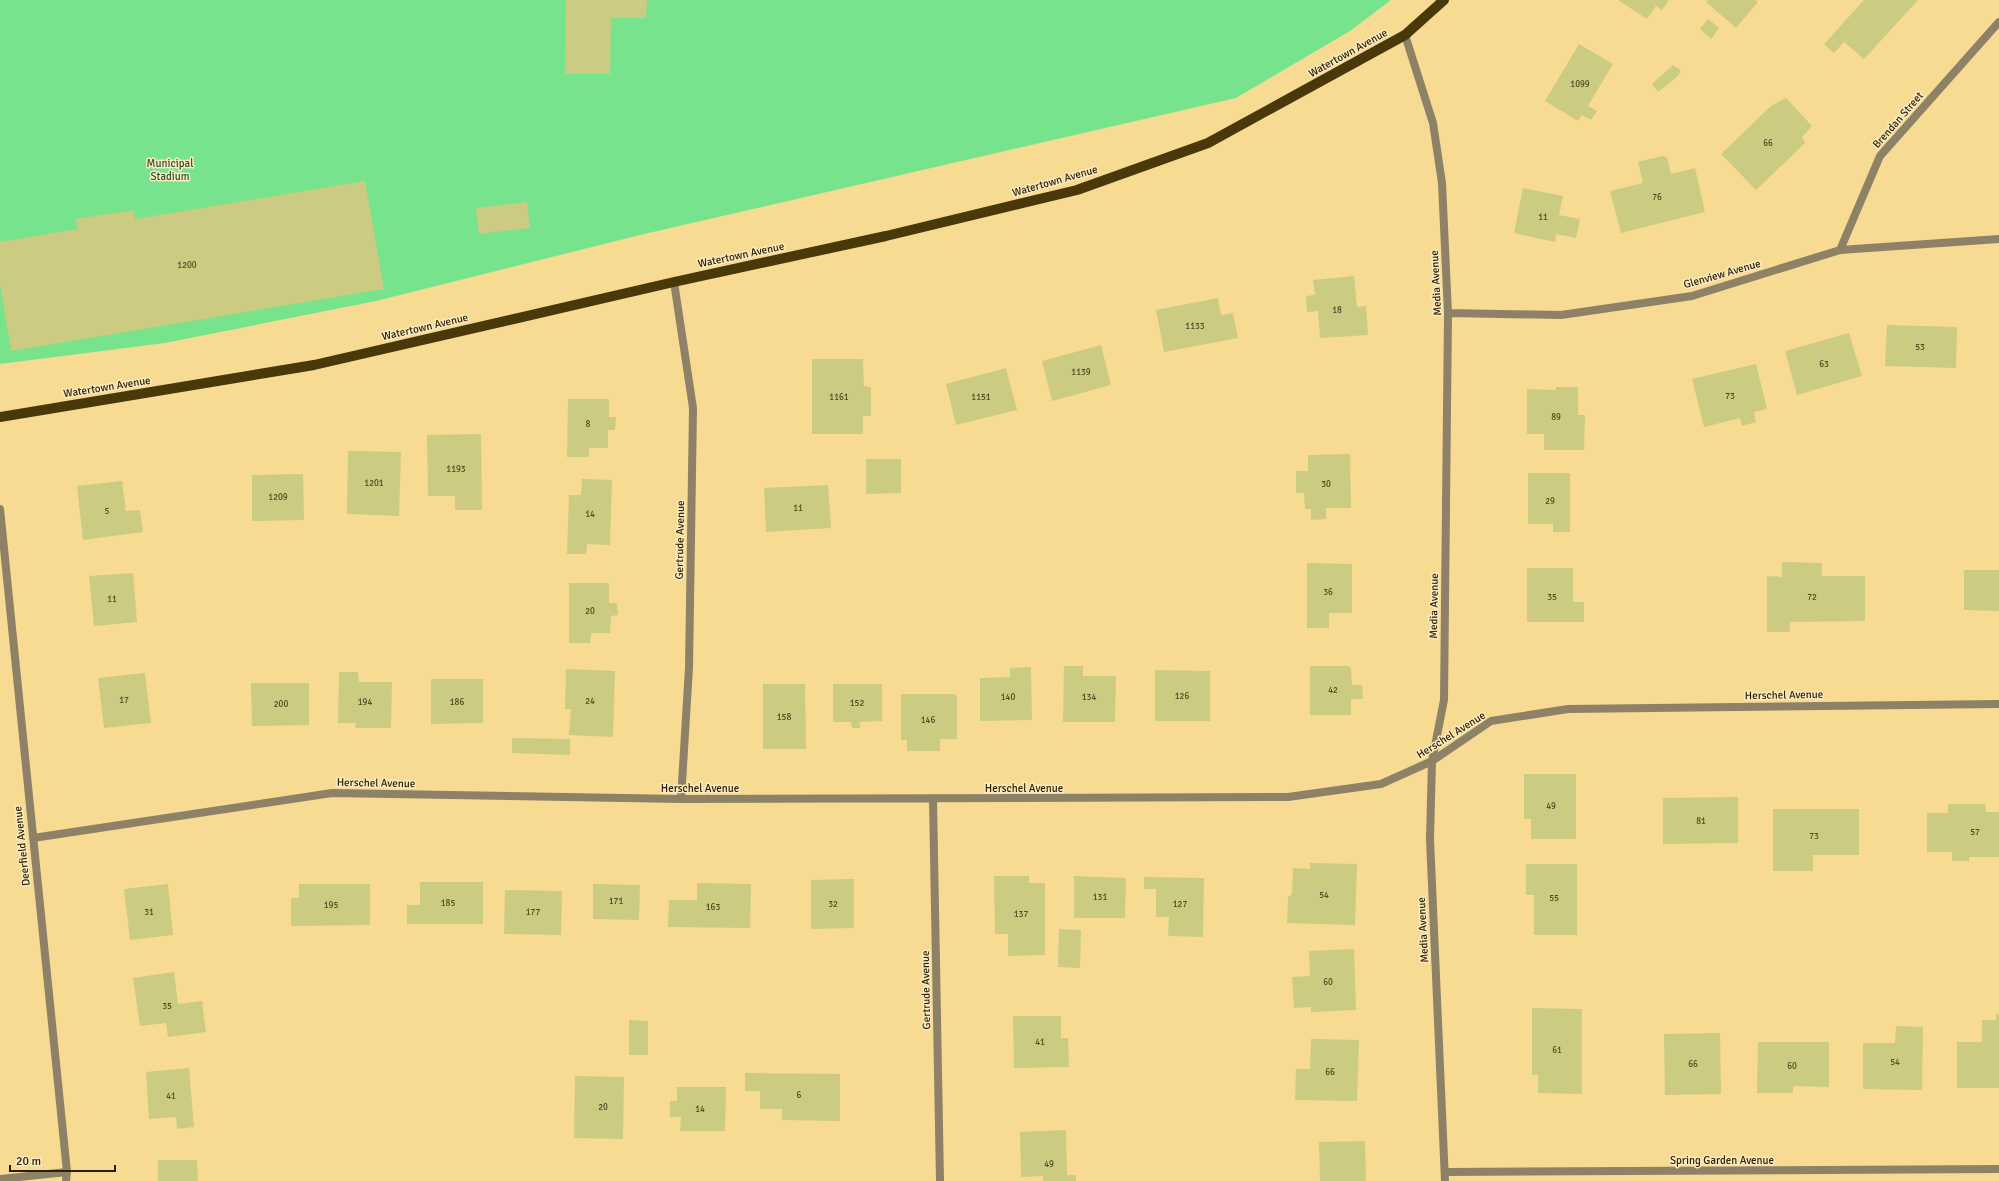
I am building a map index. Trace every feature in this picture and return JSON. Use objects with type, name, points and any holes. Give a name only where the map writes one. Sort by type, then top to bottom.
[{"type":"main road","name":"Watertown Avenue","points":[[0,417],[314,365],[674,282],[886,236],[1077,190],[1208,143],[1405,35],[1444,0]]},
{"type":"street","name":"Brendan Street","points":[[1840,250],[1880,156],[1999,22]]},
{"type":"street","name":"Media Avenue","points":[[1405,35],[1432,123],[1442,183],[1448,313],[1444,700],[1432,761],[1430,838],[1445,1181]]},
{"type":"street","name":"Glenview Avenue","points":[[1448,313],[1561,315],[1692,296],[1840,250],[1999,239]]},
{"type":"street","name":"Gertrude Avenue","points":[[674,282],[693,408],[689,668],[681,799]]},
{"type":"street","name":"Deerfield Avenue","points":[[0,509],[66,1181]]},
{"type":"street","name":"Herschel Avenue","points":[[33,838],[332,793],[681,799],[1288,797],[1381,784],[1432,761],[1491,721],[1568,709],[1999,704]]},
{"type":"street","name":"Gertrude Avenue","points":[[933,799],[940,1181]]},
{"type":"street","name":"Spring Garden Avenue","points":[[1445,1172],[1999,1169]]},
{"type":"street","points":[[0,1179],[66,1172]]},
{"type":"green space","name":"Municipal Stadium","points":[[0,0],[1391,0],[1350,31],[1236,98],[640,235],[376,301],[165,343],[0,364]]},
{"type":"building","points":[[566,0],[647,0],[646,18],[611,18],[610,74],[565,74]]},
{"type":"building","points":[[1618,0],[1669,0],[1662,10],[1656,6],[1647,19]]},
{"type":"building","points":[[1708,0],[1755,0],[1758,2],[1736,28],[1706,2]]},
{"type":"building","points":[[1864,0],[1918,0],[1864,59],[1844,42],[1834,53],[1824,44]]},
{"type":"building","points":[[1708,19],[1719,28],[1711,39],[1700,29]]},
{"type":"building","points":[[1579,44],[1613,64],[1588,106],[1597,111],[1591,120],[1582,115],[1578,121],[1545,101]]},
{"type":"building","points":[[1673,65],[1681,71],[1677,77],[1658,92],[1652,84]]},
{"type":"building","points":[[1786,98],[1812,126],[1802,137],[1805,143],[1756,190],[1721,154],[1771,106]]},
{"type":"building","points":[[1662,156],[1667,157],[1671,174],[1695,168],[1705,212],[1621,233],[1610,191],[1643,183],[1638,162]]},
{"type":"building","points":[[365,181],[384,289],[11,351],[0,283],[0,242],[77,229],[76,219],[134,210],[135,219]]},
{"type":"building","points":[[1523,188],[1563,196],[1559,215],[1580,219],[1576,238],[1556,234],[1555,242],[1514,233]]},
{"type":"building","points":[[527,202],[530,228],[479,234],[476,208]]},
{"type":"building","points":[[1354,276],[1357,307],[1366,306],[1368,335],[1320,338],[1318,311],[1307,312],[1306,296],[1315,295],[1313,280]]},
{"type":"building","points":[[1218,298],[1221,315],[1233,313],[1238,338],[1164,352],[1156,310]]},
{"type":"building","points":[[1887,325],[1957,327],[1956,368],[1885,366]]},
{"type":"building","points":[[1849,333],[1862,376],[1797,395],[1785,351]]},
{"type":"building","points":[[1101,345],[1111,385],[1052,401],[1042,361]]},
{"type":"building","points":[[812,359],[863,359],[864,386],[871,387],[871,416],[863,416],[863,434],[812,434]]},
{"type":"building","points":[[1756,364],[1767,409],[1754,412],[1756,422],[1742,426],[1740,418],[1704,427],[1692,379]]},
{"type":"building","points":[[1006,368],[1017,410],[956,425],[946,384]]},
{"type":"building","points":[[1556,387],[1578,387],[1578,415],[1585,415],[1584,450],[1544,450],[1544,434],[1527,434],[1527,389],[1556,390]]},
{"type":"building","points":[[568,399],[609,399],[609,417],[616,417],[615,430],[608,430],[608,448],[589,448],[589,457],[567,457]]},
{"type":"building","points":[[481,434],[482,510],[455,510],[455,496],[428,496],[427,435]]},
{"type":"building","points":[[348,451],[401,452],[399,516],[347,514]]},
{"type":"building","points":[[1350,454],[1351,508],[1326,508],[1326,519],[1311,520],[1311,509],[1305,509],[1304,493],[1296,493],[1296,471],[1308,471],[1308,455]]},
{"type":"building","points":[[866,459],[901,459],[901,493],[866,494]]},
{"type":"building","points":[[1528,473],[1570,473],[1570,532],[1553,532],[1553,524],[1528,524]]},
{"type":"building","points":[[303,474],[304,520],[252,521],[252,475]]},
{"type":"building","points":[[582,479],[612,480],[610,545],[587,544],[586,554],[567,554],[569,495],[581,495]]},
{"type":"building","points":[[122,481],[126,511],[140,510],[143,532],[83,540],[77,486]]},
{"type":"building","points":[[828,485],[831,528],[766,532],[764,488]]},
{"type":"building","points":[[1782,562],[1822,563],[1822,576],[1865,576],[1865,621],[1790,622],[1790,632],[1767,632],[1767,576],[1782,577]]},
{"type":"building","points":[[1307,563],[1352,564],[1352,613],[1329,613],[1329,628],[1307,628]]},
{"type":"building","points":[[1527,568],[1573,568],[1573,602],[1584,602],[1584,622],[1527,622]]},
{"type":"building","points":[[1964,570],[1999,570],[1999,611],[1964,610]]},
{"type":"building","points":[[133,573],[137,622],[94,626],[89,576]]},
{"type":"building","points":[[569,583],[609,583],[609,603],[617,603],[618,615],[611,616],[610,633],[591,633],[590,643],[569,643]]},
{"type":"building","points":[[1064,666],[1083,666],[1083,676],[1116,676],[1115,722],[1063,722]]},
{"type":"building","points":[[1310,666],[1348,666],[1351,668],[1352,685],[1362,685],[1363,699],[1351,699],[1351,715],[1310,715]]},
{"type":"building","points":[[1031,667],[1032,720],[980,721],[980,678],[1010,677],[1010,668]]},
{"type":"building","points":[[566,669],[615,671],[613,737],[569,735],[571,709],[565,709]]},
{"type":"building","points":[[1155,670],[1210,671],[1210,721],[1155,721]]},
{"type":"building","points":[[339,672],[358,672],[359,682],[392,682],[391,728],[355,728],[356,723],[338,723]]},
{"type":"building","points":[[145,673],[151,723],[104,728],[98,678]]},
{"type":"building","points":[[431,679],[483,679],[483,723],[431,724]]},
{"type":"building","points":[[251,683],[309,683],[309,725],[252,726]]},
{"type":"building","points":[[763,684],[805,684],[806,749],[763,749]]},
{"type":"building","points":[[833,684],[882,684],[882,721],[860,722],[860,728],[852,728],[851,722],[833,722]]},
{"type":"building","points":[[901,694],[955,694],[957,698],[957,739],[940,739],[940,751],[907,751],[907,740],[901,740]]},
{"type":"building","points":[[512,738],[570,739],[570,755],[512,753]]},
{"type":"building","points":[[1524,774],[1576,774],[1576,839],[1531,839],[1531,819],[1524,819]]},
{"type":"building","points":[[1738,797],[1738,843],[1663,844],[1663,798]]},
{"type":"building","points":[[1948,804],[1985,804],[1986,812],[1999,812],[1999,857],[1969,857],[1969,861],[1952,861],[1952,852],[1927,852],[1927,813],[1948,813]]},
{"type":"building","points":[[1773,809],[1859,809],[1859,855],[1813,855],[1813,871],[1773,871]]},
{"type":"building","points":[[1310,863],[1357,864],[1355,925],[1287,923],[1288,897],[1292,894],[1293,868],[1310,869]]},
{"type":"building","points":[[1526,864],[1577,864],[1577,935],[1534,935],[1534,895],[1526,895]]},
{"type":"building","points":[[994,876],[1029,876],[1029,883],[1045,883],[1045,955],[1008,956],[1008,934],[995,934]]},
{"type":"building","points":[[1074,876],[1126,878],[1125,918],[1074,918]]},
{"type":"building","points":[[1144,877],[1204,878],[1203,937],[1168,936],[1169,917],[1156,917],[1156,889],[1144,889]]},
{"type":"building","points":[[854,879],[854,928],[811,929],[811,880]]},
{"type":"building","points":[[420,882],[483,882],[483,924],[407,924],[407,905],[420,905]]},
{"type":"building","points":[[697,883],[751,884],[750,928],[668,927],[669,900],[697,900]]},
{"type":"building","points":[[168,884],[173,935],[130,940],[124,889]]},
{"type":"building","points":[[299,884],[370,884],[370,925],[291,926],[291,898],[299,898]]},
{"type":"building","points":[[593,884],[640,885],[639,920],[593,919]]},
{"type":"building","points":[[505,890],[562,891],[561,935],[504,934]]},
{"type":"building","points":[[1059,929],[1081,930],[1080,968],[1058,967]]},
{"type":"building","points":[[1354,949],[1356,1010],[1311,1012],[1311,1007],[1294,1008],[1292,977],[1310,976],[1309,951]]},
{"type":"building","points":[[174,972],[178,1004],[202,1001],[206,1032],[168,1037],[166,1023],[140,1026],[133,978]]},
{"type":"building","points":[[1532,1008],[1582,1009],[1582,1094],[1538,1093],[1538,1075],[1532,1075]]},
{"type":"building","points":[[1996,1013],[1999,1016],[1999,1088],[1957,1088],[1957,1042],[1982,1042],[1982,1020],[1996,1020]]},
{"type":"building","points":[[1013,1016],[1061,1016],[1061,1038],[1068,1038],[1069,1067],[1014,1068]]},
{"type":"building","points":[[629,1020],[648,1021],[648,1055],[629,1055]]},
{"type":"building","points":[[1896,1026],[1923,1027],[1922,1090],[1863,1089],[1863,1043],[1895,1043]]},
{"type":"building","points":[[1720,1033],[1721,1094],[1665,1095],[1664,1034]]},
{"type":"building","points":[[1311,1039],[1359,1040],[1357,1101],[1295,1100],[1296,1069],[1310,1069]]},
{"type":"building","points":[[1758,1042],[1829,1042],[1829,1087],[1793,1086],[1793,1093],[1757,1093]]},
{"type":"building","points":[[189,1068],[194,1127],[177,1129],[176,1117],[149,1119],[146,1072]]},
{"type":"building","points":[[745,1073],[840,1074],[840,1121],[782,1120],[782,1109],[760,1109],[760,1091],[745,1091]]},
{"type":"building","points":[[575,1076],[624,1077],[623,1139],[574,1138]]},
{"type":"building","points":[[677,1087],[726,1087],[725,1131],[680,1131],[681,1117],[670,1117],[670,1101],[677,1101]]},
{"type":"building","points":[[1066,1130],[1067,1175],[1076,1175],[1076,1181],[1043,1181],[1043,1176],[1021,1177],[1020,1132]]},
{"type":"building","points":[[1365,1141],[1366,1181],[1320,1181],[1319,1142]]},
{"type":"building","points":[[158,1160],[197,1160],[198,1181],[158,1181]]}]
